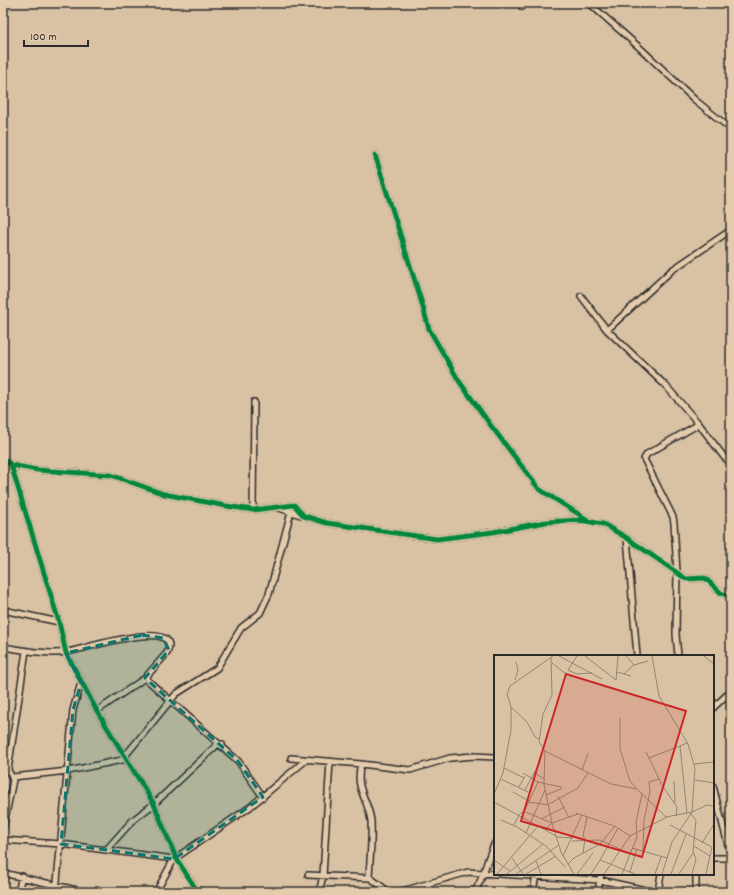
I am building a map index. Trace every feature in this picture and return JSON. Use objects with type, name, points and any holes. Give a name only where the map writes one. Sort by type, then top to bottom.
[{"type":"street","points":[[522,7],[526,3]]},
{"type":"street","points":[[589,3],[640,48],[695,100],[731,130]]},
{"type":"street","points":[[375,155],[420,297],[425,320],[459,381],[539,489],[591,522]]},
{"type":"street","points":[[607,330],[672,270],[731,230]]},
{"type":"street","points":[[580,296],[607,330],[666,386],[700,424],[724,457],[731,463]]},
{"type":"street","points":[[253,510],[254,402]]},
{"type":"street","points":[[678,655],[676,634],[677,572],[673,517],[644,459],[647,454],[700,424]]},
{"type":"street","points":[[3,458],[10,466],[59,622],[66,653],[81,683],[154,804],[175,858],[198,892]]},
{"type":"street","points":[[10,466],[37,470],[112,475],[164,494],[253,510],[278,508],[294,504],[304,516]]},
{"type":"street","points":[[278,508],[304,516],[355,528],[402,533],[442,540],[546,522],[579,520],[603,524],[627,538],[690,580],[705,578],[721,593],[731,597]]},
{"type":"street","points":[[13,777],[68,771],[126,758],[170,701],[185,688],[217,668],[241,628],[260,613],[269,594],[291,512]]},
{"type":"street","points":[[627,538],[637,655]]},
{"type":"street","points":[[3,610],[59,622]]},
{"type":"street","points":[[3,646],[26,651],[66,653],[142,635],[163,638],[167,642],[167,653],[144,678],[98,711]]},
{"type":"street","points":[[13,777],[6,770],[26,651]]},
{"type":"street","points":[[144,678],[238,761],[263,797]]},
{"type":"street","points":[[56,892],[73,710],[81,683]]},
{"type":"street","points":[[714,707],[731,691]]},
{"type":"street","points":[[106,850],[133,820],[154,804],[220,744]]},
{"type":"street","points":[[291,758],[410,770],[450,758],[494,756]]},
{"type":"street","points":[[156,892],[175,858],[263,797],[306,760]]},
{"type":"street","points":[[319,892],[323,876],[330,761]]},
{"type":"street","points":[[362,764],[359,774],[359,785],[371,822],[369,878]]},
{"type":"street","points":[[3,829],[13,777]]},
{"type":"street","points":[[714,790],[731,858],[714,858]]},
{"type":"street","points":[[3,840],[61,844],[175,858]]},
{"type":"street","points":[[474,892],[494,845]]},
{"type":"street","points":[[399,892],[468,872],[494,874]]},
{"type":"street","points":[[3,873],[57,884],[85,892]]},
{"type":"street","points":[[308,875],[369,878],[385,888],[386,892]]},
{"type":"street","points":[[533,892],[536,875],[600,880],[656,892],[662,875]]},
{"type":"street","points":[[598,892],[601,875]]},
{"type":"street","points":[[696,875],[696,892]]},
{"type":"street","points":[[18,892],[22,876]]},
{"type":"highlighted area","points":[[142,635],[163,638],[169,650],[145,678],[238,761],[263,797],[174,859],[61,844],[73,710],[81,683],[66,653]]},
{"type":"cycle path","points":[[375,155],[429,329],[459,381],[539,489],[588,520]]},
{"type":"cycle path","points":[[3,458],[11,465],[59,622],[66,653],[97,711],[154,804],[176,858],[198,892]]},
{"type":"cycle path","points":[[11,465],[37,470],[111,475],[164,494],[253,510],[294,505],[304,516],[327,523],[437,539],[493,532],[546,522],[579,520],[603,524],[627,538],[686,579],[705,578],[721,593],[731,597]]}]
